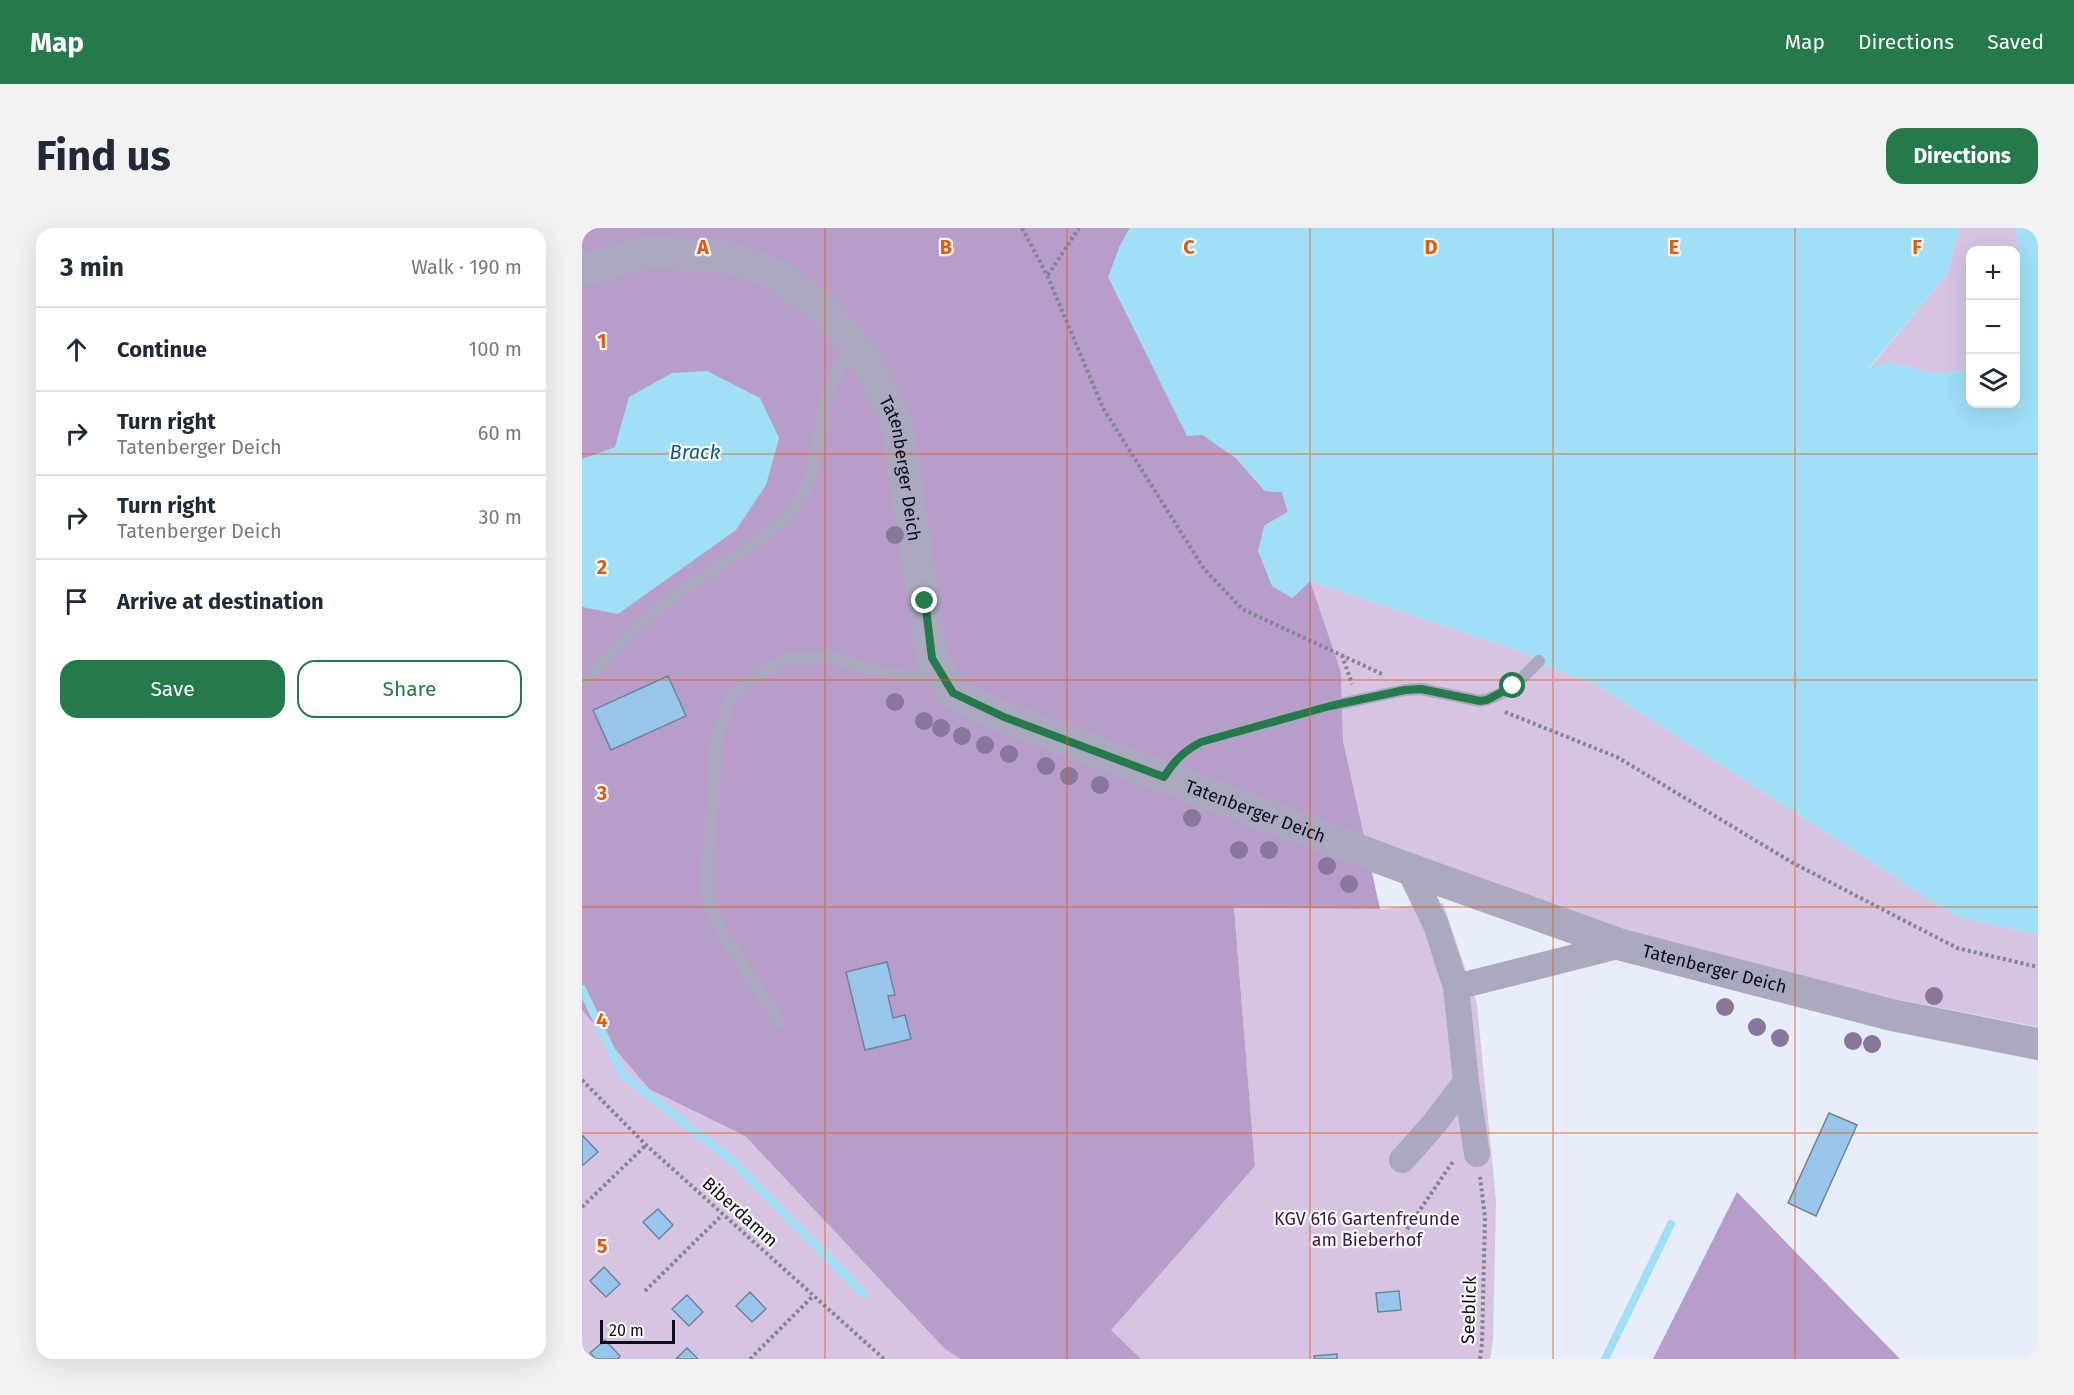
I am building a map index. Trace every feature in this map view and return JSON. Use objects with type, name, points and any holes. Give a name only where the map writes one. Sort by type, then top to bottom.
[{"type":"street","name":"Tatenberger Deich","points":[[582,270],[650,252],[732,258],[779,276],[825,311],[866,360],[897,423],[932,658],[953,693],[1004,717],[1409,869],[1622,945],[1892,1015],[2038,1044]]},
{"type":"street","points":[[1409,869],[1436,926],[1456,987],[1466,1082],[1467,1156]]},
{"type":"street","points":[[1456,987],[1622,945]]},
{"type":"street","points":[[1402,1160],[1434,1124],[1466,1082]]},
{"type":"lane","points":[[587,681],[615,648],[647,619],[705,575],[760,541],[783,522],[801,498],[810,477],[820,438],[825,402],[838,365],[852,344]]},
{"type":"lane","points":[[780,1023],[723,934],[708,903],[707,863],[716,741],[730,698],[753,678],[789,657],[829,657],[884,674],[945,680]]},
{"type":"lane","points":[[1164,777],[1176,759],[1201,742],[1355,699],[1421,689],[1480,701],[1487,700],[1507,690],[1539,661]]},
{"type":"path","points":[[1022,228],[1047,275],[1103,408],[1204,569],[1242,609],[1381,674],[1421,689]]},
{"type":"path","points":[[1047,275],[1079,228]]},
{"type":"path","points":[[1342,655],[1355,699]]},
{"type":"path","points":[[1480,701],[1617,757],[1793,863],[1957,948],[2038,967]]},
{"type":"path","name":"Biberdamm","points":[[582,1080],[646,1145],[884,1359]]},
{"type":"path","points":[[582,1207],[646,1145]]},
{"type":"path","points":[[1407,1229],[1467,1156]]},
{"type":"path","name":"Seeblick","points":[[1467,1156],[1485,1217],[1480,1359]]},
{"type":"path","points":[[645,1291],[722,1215]]},
{"type":"path","points":[[750,1359],[813,1296]]},
{"type":"green space","points":[[1960,228],[2016,228],[2018,246],[1966,246],[1966,367],[1963,371],[1930,373],[1891,362],[1869,369],[1947,274]]},
{"type":"green space","points":[[1310,581],[1522,652],[1554,669],[1596,684],[1955,916],[2038,935],[2038,1027],[1895,999],[1681,948],[1363,840],[1343,741],[1341,672]]},
{"type":"green space","name":"KGV 616 Gartenfreunde am Bieberhof","points":[[1443,903],[1477,1004],[1496,1201],[1493,1340],[1490,1359],[1076,1359],[1255,1166],[1234,908],[1380,909]]},
{"type":"green space","points":[[582,1010],[649,1089],[745,1136],[945,1349],[960,1359],[582,1359]]},
{"type":"shaded area","points":[[582,228],[1130,228],[1119,248],[1203,435],[1236,458],[1265,491],[1282,492],[1288,512],[1264,526],[1292,598],[1310,581],[1341,672],[1343,741],[1380,909],[1234,908],[1255,1166],[1111,1330],[1141,1359],[960,1359],[945,1349],[745,1136],[649,1089],[582,1010]]},
{"type":"shaded area","points":[[1737,1192],[1900,1359],[1653,1359]]},
{"type":"water","points":[[1130,228],[1960,228],[1947,274],[1869,368],[1891,362],[1930,373],[1963,371],[1966,367],[1966,408],[2020,408],[2020,246],[2018,246],[2016,228],[2038,228],[2038,935],[1955,916],[1596,684],[1554,669],[1522,652],[1310,581],[1292,598],[1272,586],[1258,551],[1264,526],[1288,512],[1282,492],[1265,491],[1236,458],[1203,435],[1187,436],[1108,277],[1119,248]]},
{"type":"water","name":"Brack","points":[[707,371],[760,398],[779,438],[766,485],[736,530],[618,614],[582,607],[582,459],[615,447],[629,397],[672,373]]},
{"type":"building","points":[[668,676],[686,716],[611,750],[593,710]]},
{"type":"building","points":[[887,962],[895,995],[888,996],[893,1018],[905,1015],[911,1039],[865,1050],[846,972]]},
{"type":"building","points":[[1829,1113],[1857,1125],[1816,1216],[1788,1203]]},
{"type":"building","points":[[582,1135],[598,1152],[583,1165],[582,1164]]},
{"type":"building","points":[[658,1209],[673,1225],[659,1239],[643,1222]]},
{"type":"building","points":[[604,1267],[620,1284],[606,1297],[590,1281]]},
{"type":"building","points":[[1399,1291],[1401,1310],[1378,1312],[1376,1293]]},
{"type":"building","points":[[750,1292],[766,1309],[752,1322],[736,1306]]},
{"type":"building","points":[[687,1295],[703,1312],[689,1326],[672,1309]]},
{"type":"building","points":[[605,1340],[620,1356],[618,1359],[596,1359],[590,1353]]},
{"type":"building","points":[[687,1348],[698,1359],[676,1359]]},
{"type":"building","points":[[1337,1354],[1337,1359],[1314,1359],[1314,1356]]},
{"type":"waterway","points":[[582,989],[623,1075],[730,1159],[864,1294]]},
{"type":"waterway","points":[[1605,1359],[1671,1224]]},
{"type":"route","points":[[925,601],[932,658],[953,693],[1004,717],[1164,777],[1176,759],[1201,742],[1330,706],[1372,696],[1421,689],[1480,701],[1487,700],[1513,686]]}]
